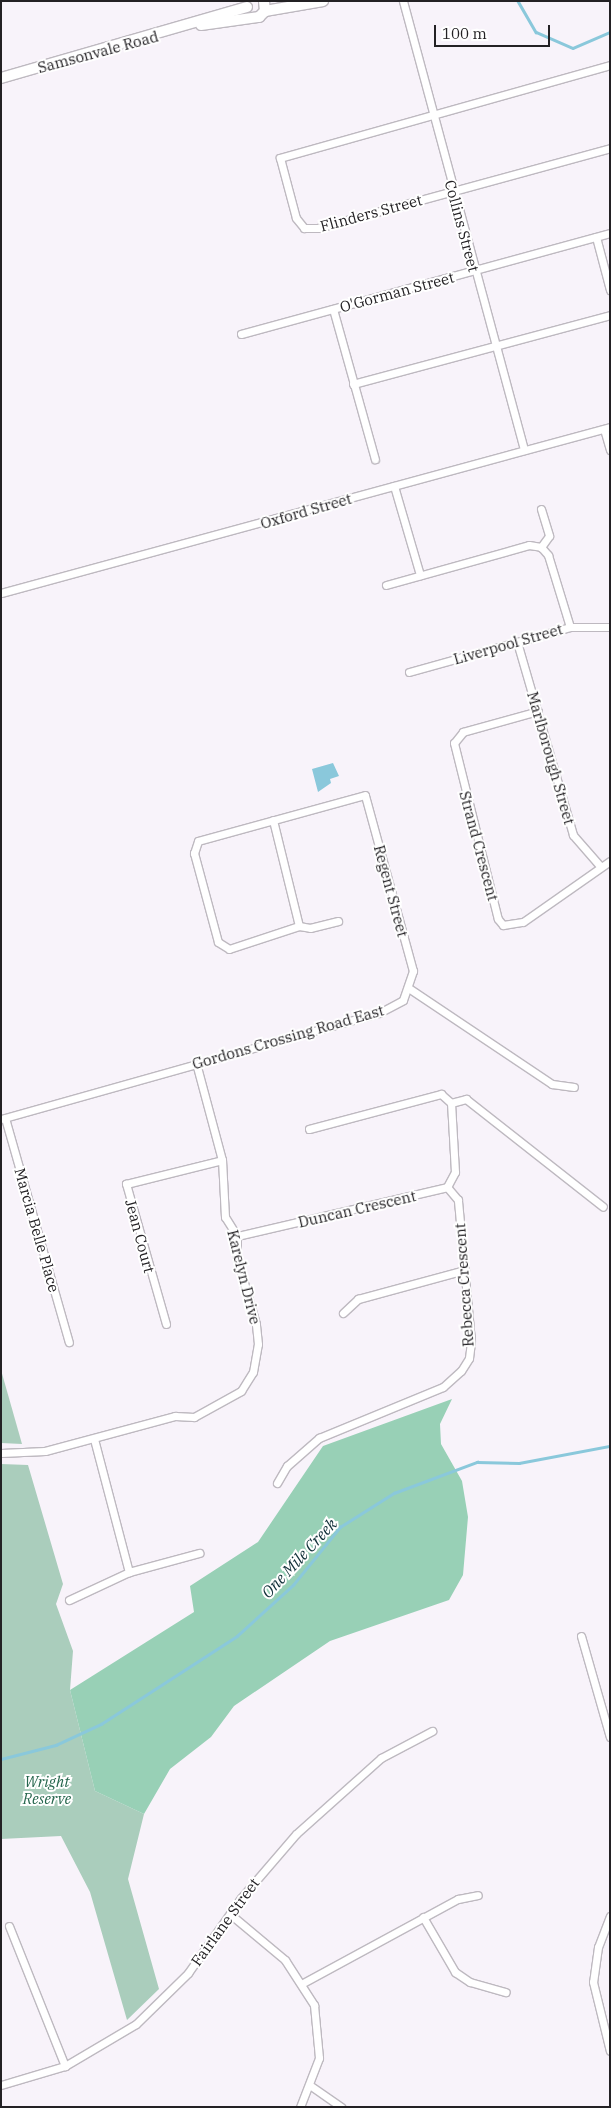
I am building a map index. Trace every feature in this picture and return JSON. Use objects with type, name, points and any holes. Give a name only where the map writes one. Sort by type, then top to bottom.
[{"type":"main road","points":[[265,6],[322,1]]},
{"type":"main road","points":[[248,4],[253,16]]},
{"type":"main road","name":"Samsonvale Road","points":[[194,26],[248,4]]},
{"type":"main road","name":"Samsonvale Road","points":[[1,78],[194,26],[253,16],[265,6]]},
{"type":"street","name":"Collins Street","points":[[403,1],[452,191],[524,450]]},
{"type":"street","points":[[432,116],[610,65]]},
{"type":"street","name":"Flinders Street","points":[[432,116],[280,158],[296,218],[304,228],[318,228],[452,191]]},
{"type":"street","points":[[452,191],[610,148]]},
{"type":"street","name":"O'Gorman Street","points":[[241,334],[610,234]]},
{"type":"street","points":[[596,237],[610,290]]},
{"type":"street","points":[[333,309],[374,458]]},
{"type":"street","points":[[353,384],[610,315]]},
{"type":"street","points":[[607,428],[610,450]]},
{"type":"street","name":"Oxford Street","points":[[1,593],[607,428]]},
{"type":"street","points":[[394,486],[420,575]]},
{"type":"street","points":[[541,508],[549,536],[541,547]]},
{"type":"street","points":[[386,585],[529,545],[541,547],[548,555],[570,627]]},
{"type":"street","name":"Liverpool Street","points":[[409,672],[570,627],[610,627]]},
{"type":"street","name":"Marlborough Street","points":[[517,642],[573,835],[600,866]]},
{"type":"street","name":"Strand Crescent","points":[[538,711],[463,732],[454,744],[498,919],[503,925],[524,922],[600,866]]},
{"type":"street","name":"Regent Street","points":[[274,820],[365,795],[412,965],[410,989]]},
{"type":"street","points":[[299,926],[274,820],[201,839],[195,845],[216,939],[229,949],[299,926],[310,928],[338,921]]},
{"type":"street","points":[[600,866],[610,861]]},
{"type":"street","points":[[410,989],[552,1084],[574,1087]]},
{"type":"street","name":"Gordons Crossing Road East","points":[[3,1119],[386,1010],[401,1002],[410,989]]},
{"type":"street","name":"Karelyn Drive","points":[[1,1453],[45,1451],[175,1416],[194,1417],[241,1391],[253,1372],[258,1344],[237,1258],[237,1236],[225,1217],[222,1160],[196,1063]]},
{"type":"street","points":[[309,1129],[441,1094],[451,1103],[455,1172],[447,1187]]},
{"type":"street","points":[[451,1103],[466,1099],[602,1206]]},
{"type":"street","name":"Marcia Belle Place","points":[[3,1119],[68,1342]]},
{"type":"street","name":"Jean Court","points":[[166,1324],[126,1184],[222,1160]]},
{"type":"street","name":"Duncan Crescent","points":[[237,1236],[447,1187]]},
{"type":"street","name":"Rebecca Crescent","points":[[277,1483],[287,1466],[319,1438],[442,1387],[461,1371],[471,1341],[458,1200],[447,1187]]},
{"type":"street","points":[[343,1312],[358,1299],[465,1270]]},
{"type":"street","points":[[94,1439],[129,1572]]},
{"type":"street","points":[[69,1600],[129,1572],[199,1553]]},
{"type":"street","points":[[581,1636],[610,1737]]},
{"type":"street","name":"Fairlane Street","points":[[1,2085],[65,2066],[119,2036],[161,2002],[282,1849],[322,1810],[381,1758],[432,1731]]},
{"type":"street","points":[[303,1983],[458,1899],[478,1895]]},
{"type":"street","points":[[230,1914],[286,1960],[303,1983],[319,2031],[318,2058],[311,2086],[300,2107]]},
{"type":"street","points":[[610,1916],[598,1947],[594,1982],[610,2051]]},
{"type":"street","points":[[423,1917],[455,1972],[470,1982],[506,1992]]},
{"type":"street","points":[[8,1926],[65,2066]]},
{"type":"street","points":[[311,2086],[341,2107]]},
{"type":"green space","points":[[1,1370],[22,1444],[1,1443]]},
{"type":"green space","points":[[452,1399],[440,1424],[441,1444],[462,1481],[468,1517],[463,1575],[449,1600],[330,1641],[234,1706],[211,1737],[170,1769],[144,1814],[95,1791],[70,1690],[194,1612],[190,1586],[258,1542],[323,1446]]},
{"type":"green space","name":"Wright Reserve","points":[[1,1464],[28,1465],[63,1584],[56,1604],[73,1651],[70,1690],[95,1791],[144,1814],[128,1879],[159,1989],[127,2020],[90,1892],[61,1836],[1,1839]]},
{"type":"water","points":[[333,763],[339,776],[330,779],[331,783],[318,792],[312,769]]},
{"type":"waterway","name":"One Mile Creek","points":[[518,1],[536,32],[573,48],[610,32]]},
{"type":"waterway","name":"One Mile Creek","points":[[1,1759],[56,1745],[101,1724],[237,1636],[293,1585],[340,1527],[394,1493],[477,1462],[519,1463],[610,1446]]}]
